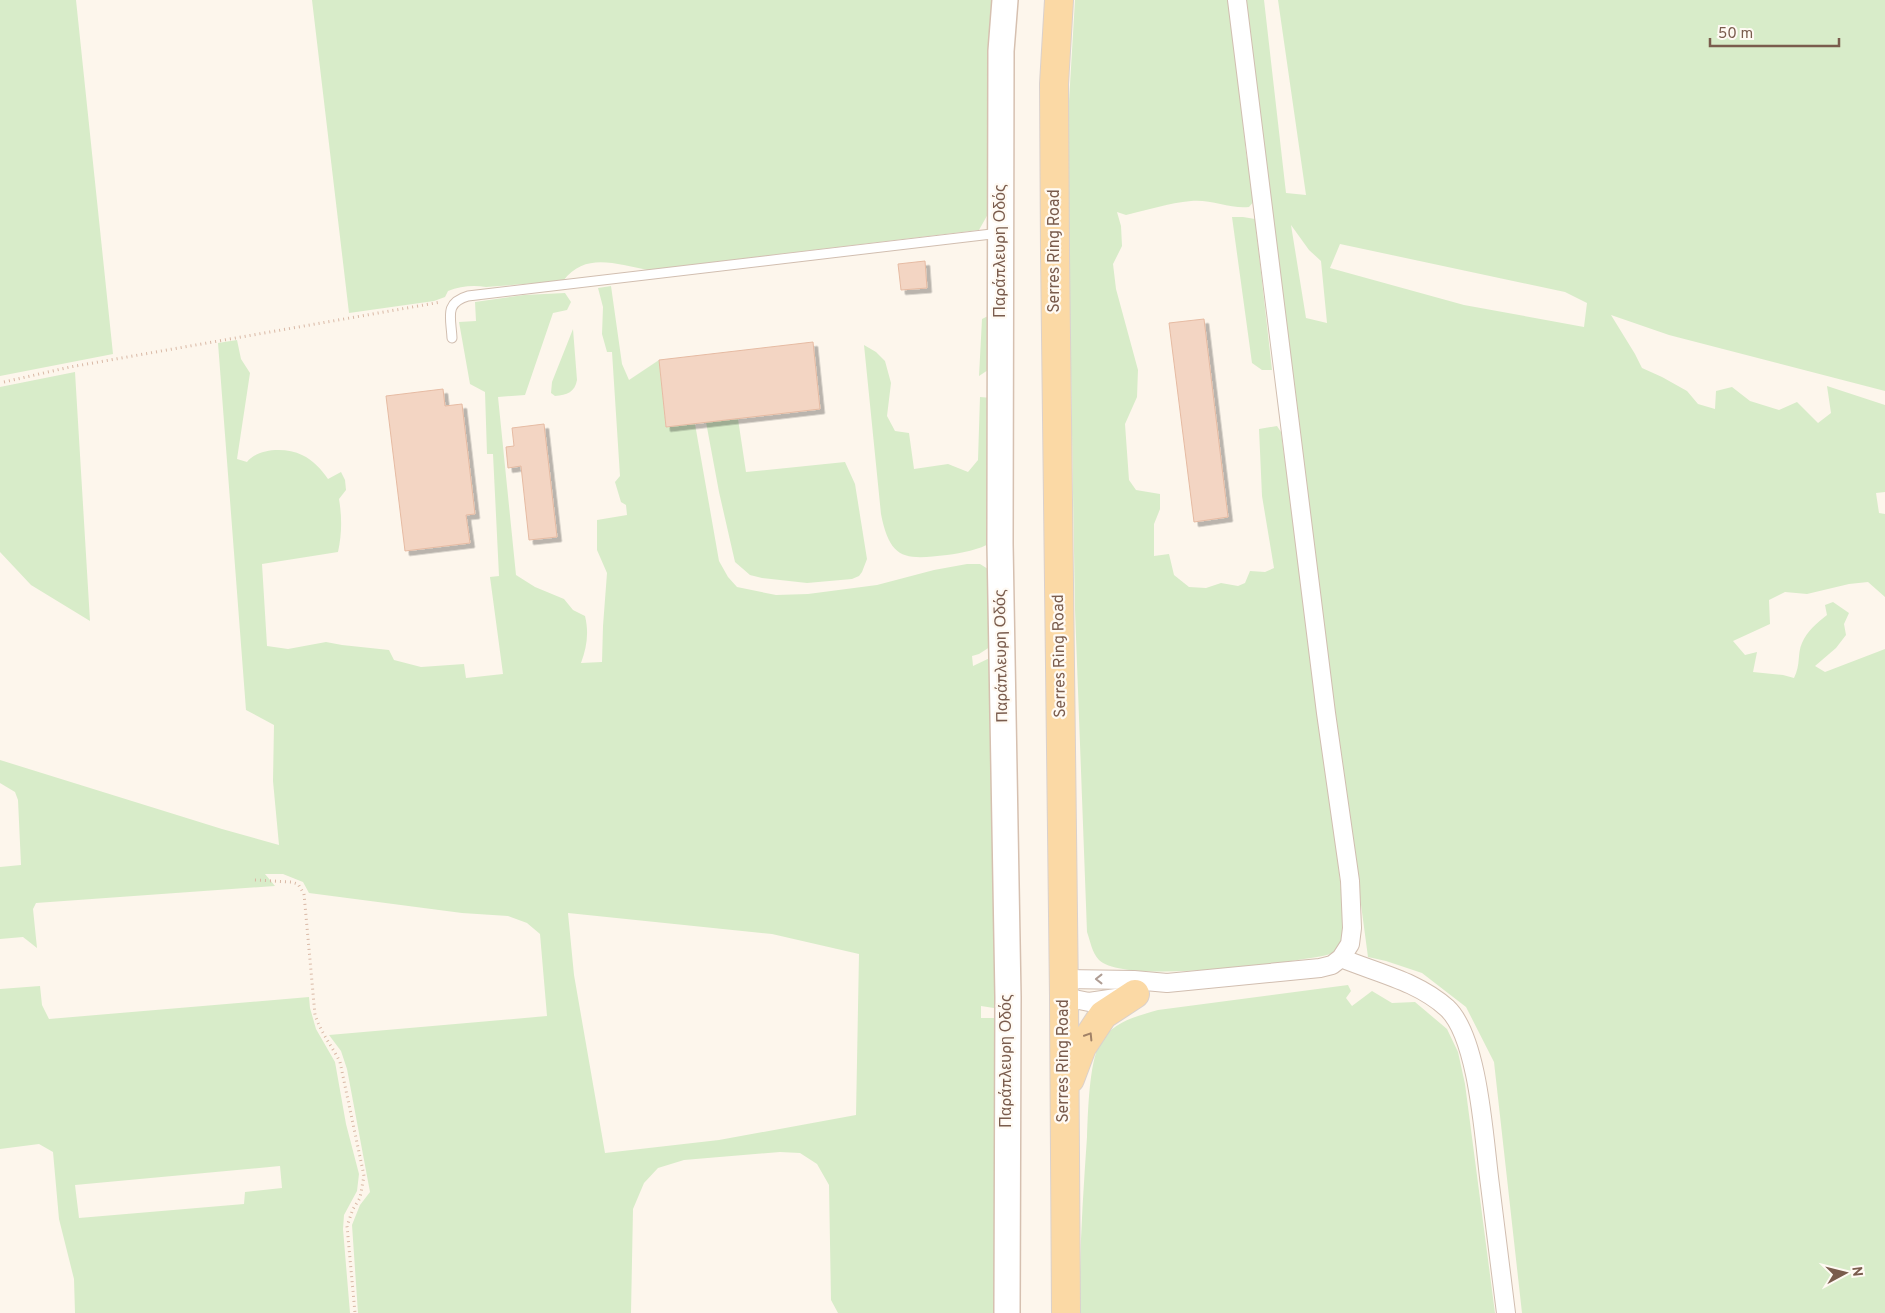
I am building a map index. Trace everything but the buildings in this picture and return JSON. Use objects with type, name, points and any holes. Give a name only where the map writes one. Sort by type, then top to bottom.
[{"type":"main road","name":"Serres Ring Road","points":[[1060,0],[1054,84],[1054,253],[1064,988],[1066,1313]]},
{"type":"main road","points":[[1064,1097],[1082,1047],[1103,1015],[1135,994]]},
{"type":"street","name":"Παράπλευρη Οδός","points":[[1004,0],[1000,51],[1002,325],[1000,544],[1008,997],[1007,1313]]},
{"type":"street","points":[[1064,988],[1134,980],[1167,983],[1320,968],[1332,965],[1341,958],[1350,944],[1352,928],[1350,881],[1326,713],[1237,0]]},
{"type":"street","points":[[1341,958],[1411,983],[1430,994],[1448,1009],[1461,1028],[1471,1059],[1481,1112],[1506,1313]]},
{"type":"street","points":[[1064,988],[1089,1002],[1119,998],[1167,983]]},
{"type":"lane","points":[[452,338],[450,310],[452,304],[468,296],[1000,233]]},
{"type":"path","points":[[4,382],[70,367],[228,338],[457,300]]},
{"type":"path","points":[[255,880],[291,882],[298,884],[304,894],[315,1016],[320,1029],[340,1062],[364,1176],[360,1198],[353,1209],[347,1226],[354,1313]]},
{"type":"green space","points":[[0,0],[76,0],[113,354],[0,376]]},
{"type":"green space","points":[[312,0],[997,0],[988,214],[979,230],[648,270],[614,263],[592,263],[572,272],[563,281],[462,287],[448,291],[445,297],[434,301],[349,313]]},
{"type":"green space","points":[[1075,0],[1231,0],[1246,153],[1255,200],[1249,207],[1235,207],[1206,201],[1191,201],[1126,215],[1117,212],[1121,226],[1122,246],[1113,264],[1116,289],[1138,370],[1137,397],[1125,424],[1129,480],[1136,490],[1160,494],[1160,509],[1154,524],[1154,556],[1169,554],[1174,575],[1189,587],[1206,588],[1221,583],[1238,586],[1245,583],[1250,571],[1265,572],[1274,568],[1262,496],[1259,429],[1277,426],[1281,432],[1330,794],[1346,933],[1337,951],[1327,955],[1245,967],[1173,972],[1140,971],[1115,967],[1099,960],[1093,950],[1087,932],[1075,610],[1067,135]]},
{"type":"green space","points":[[1245,0],[1264,0],[1286,193],[1306,195],[1278,0],[1885,0],[1885,391],[1669,335],[1611,315],[1642,368],[1687,391],[1698,404],[1715,409],[1716,391],[1732,387],[1750,401],[1779,410],[1797,402],[1818,423],[1831,413],[1827,386],[1885,405],[1885,492],[1876,493],[1879,513],[1885,514],[1885,597],[1868,582],[1849,584],[1807,594],[1785,592],[1769,600],[1770,624],[1733,641],[1745,655],[1757,652],[1753,672],[1794,678],[1804,639],[1827,615],[1825,605],[1833,602],[1849,613],[1844,624],[1846,635],[1836,648],[1815,666],[1825,672],[1885,649],[1885,1313],[1522,1313],[1494,1062],[1466,1007],[1422,973],[1368,957],[1268,208]],"holes":[[[1291,225],[1309,250],[1321,261],[1327,323],[1306,318]],[[1340,244],[1565,292],[1587,303],[1584,327],[1464,305],[1330,268]]]},
{"type":"green space","points":[[1232,217],[1255,219],[1272,370],[1262,370],[1252,363]]},
{"type":"green space","points":[[611,286],[622,364],[629,380],[659,360],[666,427],[695,424],[719,561],[728,577],[737,587],[776,595],[808,594],[877,585],[934,570],[967,564],[980,564],[988,569],[991,575],[993,645],[972,656],[973,666],[994,656],[998,996],[994,1008],[981,1006],[981,1018],[996,1018],[998,1313],[838,1313],[831,1300],[829,1185],[817,1164],[800,1153],[780,1152],[684,1160],[658,1168],[644,1183],[633,1209],[631,1313],[358,1313],[352,1225],[360,1205],[370,1192],[347,1069],[341,1051],[329,1035],[547,1016],[540,934],[527,923],[508,916],[462,913],[309,893],[303,882],[283,874],[265,874],[275,886],[36,903],[33,909],[37,948],[23,937],[0,939],[0,867],[21,865],[18,800],[15,792],[0,783],[0,760],[279,845],[273,781],[274,725],[246,710],[218,343],[237,340],[241,359],[250,373],[237,459],[247,462],[258,454],[273,450],[295,452],[310,459],[328,479],[341,472],[345,480],[346,490],[339,499],[341,526],[338,552],[262,564],[267,646],[288,649],[326,642],[389,650],[394,660],[421,667],[464,664],[466,678],[503,674],[490,577],[499,576],[493,454],[487,454],[485,392],[470,384],[459,322],[476,321],[475,302],[524,295],[565,293],[571,302],[567,310],[553,313],[525,395],[498,397],[516,575],[535,587],[564,599],[573,610],[585,616],[587,640],[581,663],[602,662],[607,573],[597,550],[597,520],[627,515],[626,505],[621,502],[615,482],[620,476],[612,352],[607,352],[602,334],[603,307],[598,288]],"holes":[[[568,913],[772,934],[859,954],[856,1115],[719,1140],[605,1153],[574,975]]]},
{"type":"green space","points":[[988,316],[988,370],[979,376],[982,319]]},
{"type":"green space","points":[[573,329],[576,384],[570,392],[555,396],[551,393],[552,382]]},
{"type":"green space","points":[[864,345],[876,352],[885,361],[891,383],[887,416],[895,431],[909,433],[914,469],[948,464],[968,472],[978,460],[980,397],[992,398],[992,542],[964,552],[920,557],[902,554],[889,541],[881,514]]},
{"type":"green space","points":[[75,372],[90,621],[31,585],[0,552],[0,387]]},
{"type":"green space","points":[[738,419],[746,472],[845,462],[855,484],[867,559],[859,576],[852,579],[807,583],[762,578],[750,575],[735,562],[706,422]]},
{"type":"green space","points":[[1348,985],[1351,991],[1346,998],[1352,1006],[1372,991],[1392,1003],[1415,1002],[1447,1029],[1458,1052],[1465,1084],[1495,1313],[1080,1313],[1080,1269],[1090,1088],[1096,1052],[1105,1036],[1126,1021],[1158,1010]]},
{"type":"green space","points":[[40,986],[42,1005],[49,1019],[309,997],[316,1029],[335,1062],[346,1124],[359,1174],[357,1191],[344,1215],[343,1229],[350,1313],[75,1313],[74,1279],[59,1219],[53,1152],[39,1144],[0,1149],[0,989]],"holes":[[[280,1166],[282,1188],[245,1192],[244,1204],[79,1218],[75,1185]]]}]
